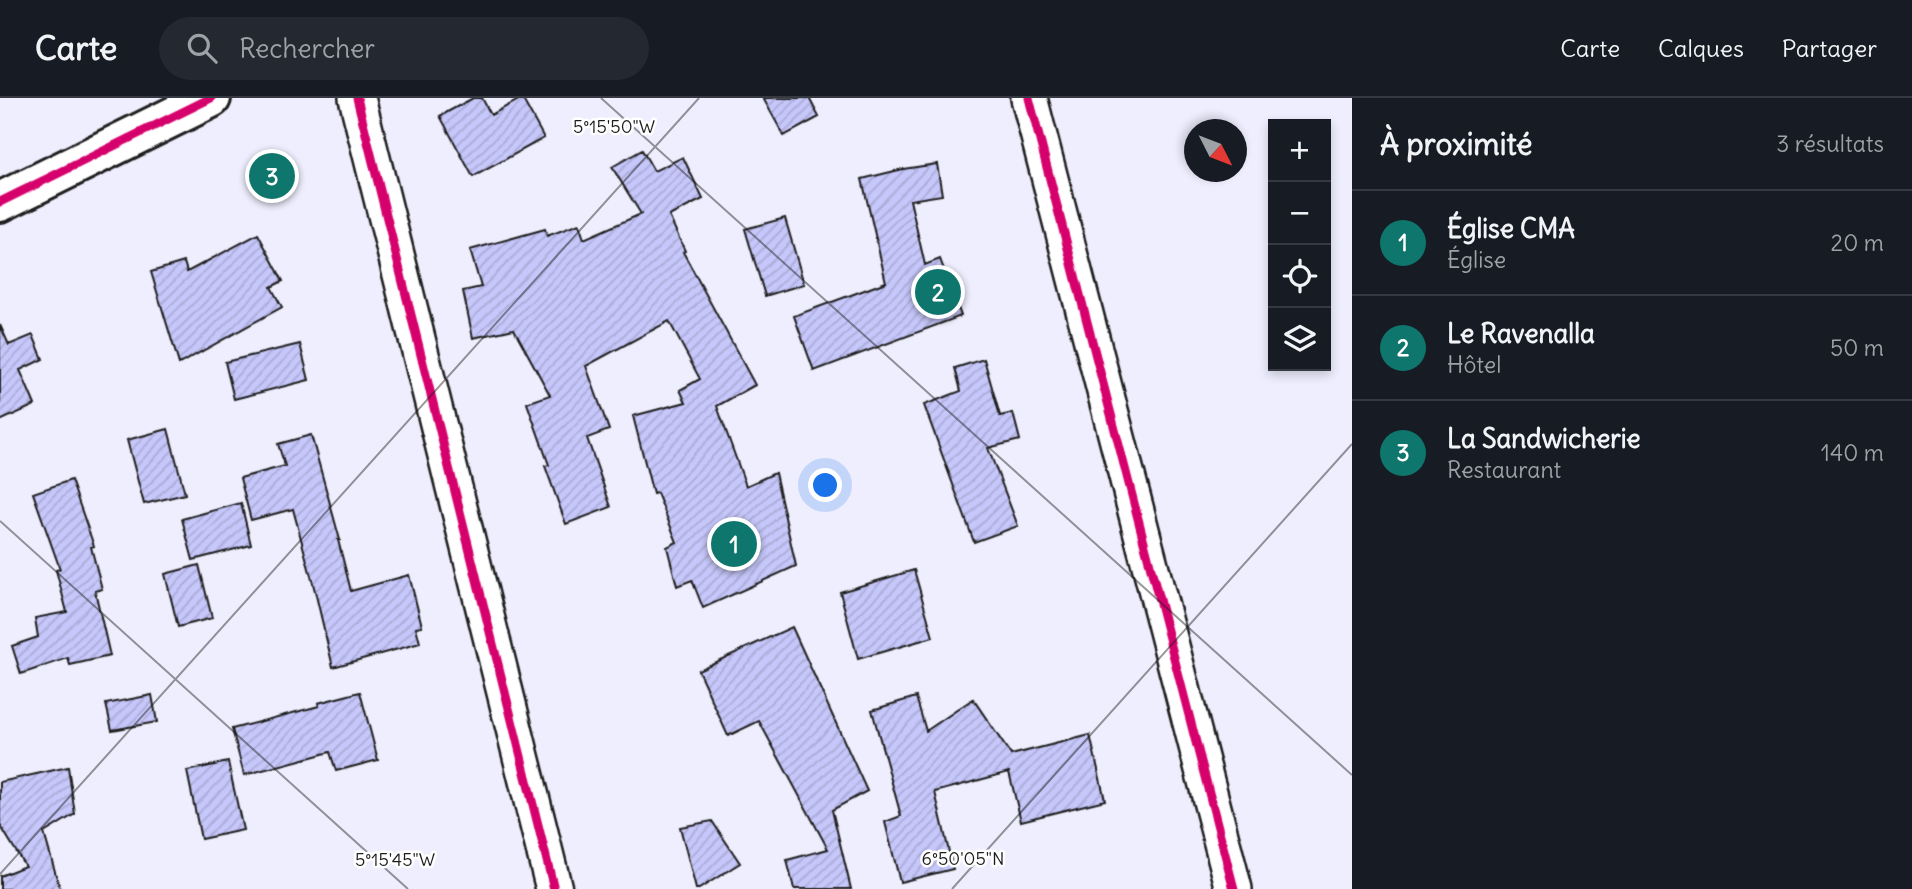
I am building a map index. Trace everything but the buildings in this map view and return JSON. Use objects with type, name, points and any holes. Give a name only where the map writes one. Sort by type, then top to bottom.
[{"type":"street","points":[[0,202],[211,98]]},
{"type":"street","points":[[357,98],[554,889]]},
{"type":"street","points":[[1029,98],[1234,889]]},
{"type":"cycle path","points":[[0,202],[211,98]]},
{"type":"cycle path","points":[[357,98],[554,889]]},
{"type":"cycle path","points":[[1029,98],[1234,889]]},
{"type":"place","name":"La Sandwicherie","points":[[272,176]]},
{"type":"place","name":"Le Ravenalla","points":[[938,292]]},
{"type":"place","name":"Église CMA","points":[[734,544]]}]
